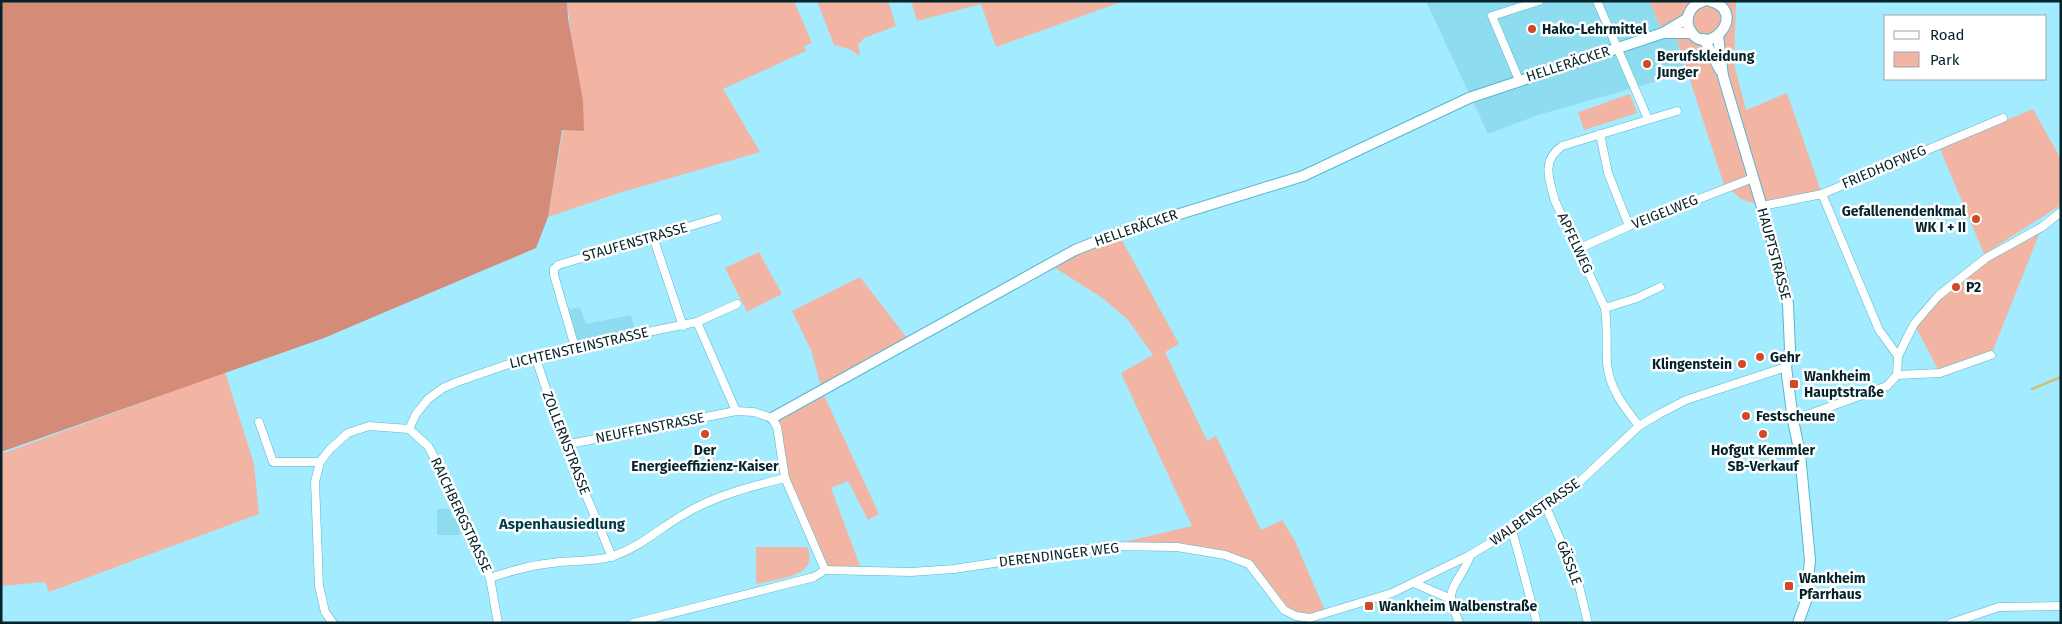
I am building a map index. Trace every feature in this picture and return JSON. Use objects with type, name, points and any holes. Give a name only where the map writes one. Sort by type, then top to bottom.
[{"type":"street","name":"HELLERÄCKER","points":[[1519,80],[1492,16],[1539,1]]},
{"type":"street","name":"HELLERÄCKER","points":[[1597,1],[1618,49]]},
{"type":"street","name":"HELLERÄCKER","points":[[772,418],[1075,250],[1118,233],[1303,176],[1462,101],[1519,80],[1663,33],[1688,18],[1694,6],[1704,1]]},
{"type":"street","points":[[1704,39],[1718,36],[1726,22],[1726,16],[1721,4],[1710,1]]},
{"type":"street","points":[[1688,18],[1688,26],[1692,33],[1704,39],[1723,76]]},
{"type":"street","name":"HELLERÄCKER","points":[[1663,33],[1692,33]]},
{"type":"street","points":[[1718,36],[1723,76]]},
{"type":"street","points":[[1618,49],[1648,119]]},
{"type":"street","name":"HAUPTSTRASSE","points":[[1723,76],[1780,268],[1788,304],[1790,333],[1786,366],[1793,420],[1800,454],[1810,560],[1806,601],[1798,623]]},
{"type":"street","name":"APFELWEG","points":[[1639,426],[1621,403],[1609,376],[1607,363],[1608,327],[1605,308],[1556,201],[1550,183],[1548,164],[1552,152],[1562,146],[1677,111]]},
{"type":"street","name":"FRIEDHOFWEG","points":[[1762,206],[1822,194],[2003,118]]},
{"type":"street","points":[[1600,134],[1608,173],[1629,226]]},
{"type":"street","name":"VEIGELWEG","points":[[1578,249],[1629,226],[1753,178]]},
{"type":"street","points":[[1822,194],[1879,330],[1898,356]]},
{"type":"street","points":[[1793,420],[1887,386],[1897,375],[1898,356],[1914,324],[1938,296],[1986,258],[2042,227],[2061,212]]},
{"type":"street","name":"STAUFENSTRASSE","points":[[575,347],[554,275],[554,270],[558,266],[718,218]]},
{"type":"street","points":[[653,237],[683,326]]},
{"type":"street","points":[[1605,308],[1637,298],[1660,287]]},
{"type":"street","name":"LICHTENSTEINSTRASSE","points":[[409,429],[421,407],[428,399],[443,388],[465,379],[534,356],[683,326],[738,304]]},
{"type":"street","points":[[697,322],[736,411]]},
{"type":"street","points":[[1897,375],[1940,373],[1991,355]]},
{"type":"street","name":"ZOLLERNSTRASSE","points":[[534,356],[565,445],[612,557]]},
{"type":"street","name":"WALBENSTRASSE","points":[[1297,619],[1310,618],[1386,595],[1470,555],[1512,530],[1575,486],[1639,426],[1686,400],[1786,366]]},
{"type":"street","name":"NEUFFENSTRASSE","points":[[565,445],[736,411],[754,412],[772,418]]},
{"type":"street","points":[[634,623],[814,577],[826,570],[785,478],[777,427],[772,418]]},
{"type":"street","points":[[259,422],[273,462],[320,462]]},
{"type":"street","points":[[333,623],[322,601],[317,570],[315,482],[320,462],[344,435],[358,428],[369,426],[409,429]]},
{"type":"street","name":"RAICHBERGSTRASSE","points":[[409,429],[428,446],[440,468],[490,578],[498,623]]},
{"type":"street","points":[[490,578],[524,566],[563,562],[592,562],[612,557],[634,548],[667,524],[699,506],[785,478]]},
{"type":"street","name":"GÄSSLE","points":[[1546,505],[1577,578],[1588,623]]},
{"type":"street","points":[[1512,530],[1537,623]]},
{"type":"street","name":"DERENDINGER WEG","points":[[826,570],[912,572],[954,569],[1107,546],[1177,547],[1226,555],[1248,564],[1284,610],[1297,619]]},
{"type":"street","points":[[1460,623],[1451,599],[1453,587],[1468,565],[1470,555]]},
{"type":"street","points":[[1414,583],[1451,599]]},
{"type":"street","points":[[1951,623],[1999,607],[2061,606]]},
{"type":"shaded area","points":[[1,1],[567,1],[568,18],[583,101],[584,131],[562,130],[548,217],[536,248],[324,338],[1,452]]},
{"type":"shaded area","points":[[1426,1],[1649,1],[1663,33],[1675,33],[1686,73],[1538,115],[1488,134]]},
{"type":"shaded area","points":[[580,307],[586,324],[631,315],[636,334],[575,347],[564,311]]},
{"type":"shaded area","points":[[437,509],[451,509],[451,517],[456,517],[460,527],[460,535],[437,535]]},
{"type":"green space","points":[[567,1],[794,1],[812,43],[804,46],[806,51],[723,89],[760,152],[619,193],[548,217],[563,130],[583,131]]},
{"type":"green space","points":[[817,1],[888,1],[896,26],[864,38],[858,45],[860,56],[849,49],[834,45]]},
{"type":"green space","points":[[911,1],[1124,1],[996,47],[981,4],[917,21]]},
{"type":"green space","points":[[1649,1],[1736,1],[1734,64],[1746,110],[1787,93],[1822,194],[1762,206],[1741,199],[1730,189],[1725,188],[1675,34],[1663,33]]},
{"type":"green space","points":[[1630,94],[1637,113],[1584,130],[1578,112]]},
{"type":"green space","points":[[2033,109],[2061,159],[2061,205],[1984,254],[1940,149]]},
{"type":"green space","points":[[2042,227],[1991,355],[1940,373],[1914,324],[1921,314],[1986,258]]},
{"type":"green space","points":[[1118,233],[1179,344],[1165,352],[1207,441],[1216,436],[1261,530],[1282,520],[1294,539],[1326,613],[1310,618],[1284,610],[1249,564],[1177,547],[1107,546],[1192,526],[1121,373],[1153,355],[1128,320],[1104,299],[1049,264]]},
{"type":"green space","points":[[759,252],[782,294],[747,312],[725,268]]},
{"type":"green space","points":[[860,277],[910,342],[822,391],[879,514],[868,520],[848,481],[831,488],[862,571],[825,570],[785,478],[772,418],[822,390],[811,350],[792,311]]},
{"type":"green space","points":[[225,372],[254,464],[259,514],[49,592],[45,582],[1,586],[1,452],[7,452]]},
{"type":"green space","points":[[756,547],[807,547],[810,557],[808,565],[794,575],[756,584]]},
{"type":"waterway","points":[[2032,389],[2061,377]]},
{"type":"place","name":"Hako-Lehrmittel","points":[[1532,29]]},
{"type":"place","name":"Berufskleidung Junger","points":[[1647,64]]},
{"type":"place","name":"Gefallenendenkmal WK I + II","points":[[1976,219]]},
{"type":"place","name":"P2","points":[[1956,287]]},
{"type":"place","name":"Gehr","points":[[1760,357]]},
{"type":"place","name":"Klingenstein","points":[[1742,364]]},
{"type":"place","name":"Wankheim Hauptstraße","points":[[1794,384]]},
{"type":"place","name":"Festscheune","points":[[1746,416]]},
{"type":"place","name":"Der Energieeffizienz-Kaiser","points":[[705,434]]},
{"type":"place","name":"Hofgut Kemmler SB-Verkauf","points":[[1763,434]]},
{"type":"place","name":"Wankheim Pfarrhaus","points":[[1789,586]]},
{"type":"place","name":"Wankheim Walbenstraße","points":[[1369,606]]},
{"type":"district","name":"Aspenhausiedlung","points":[[562,524]]}]
